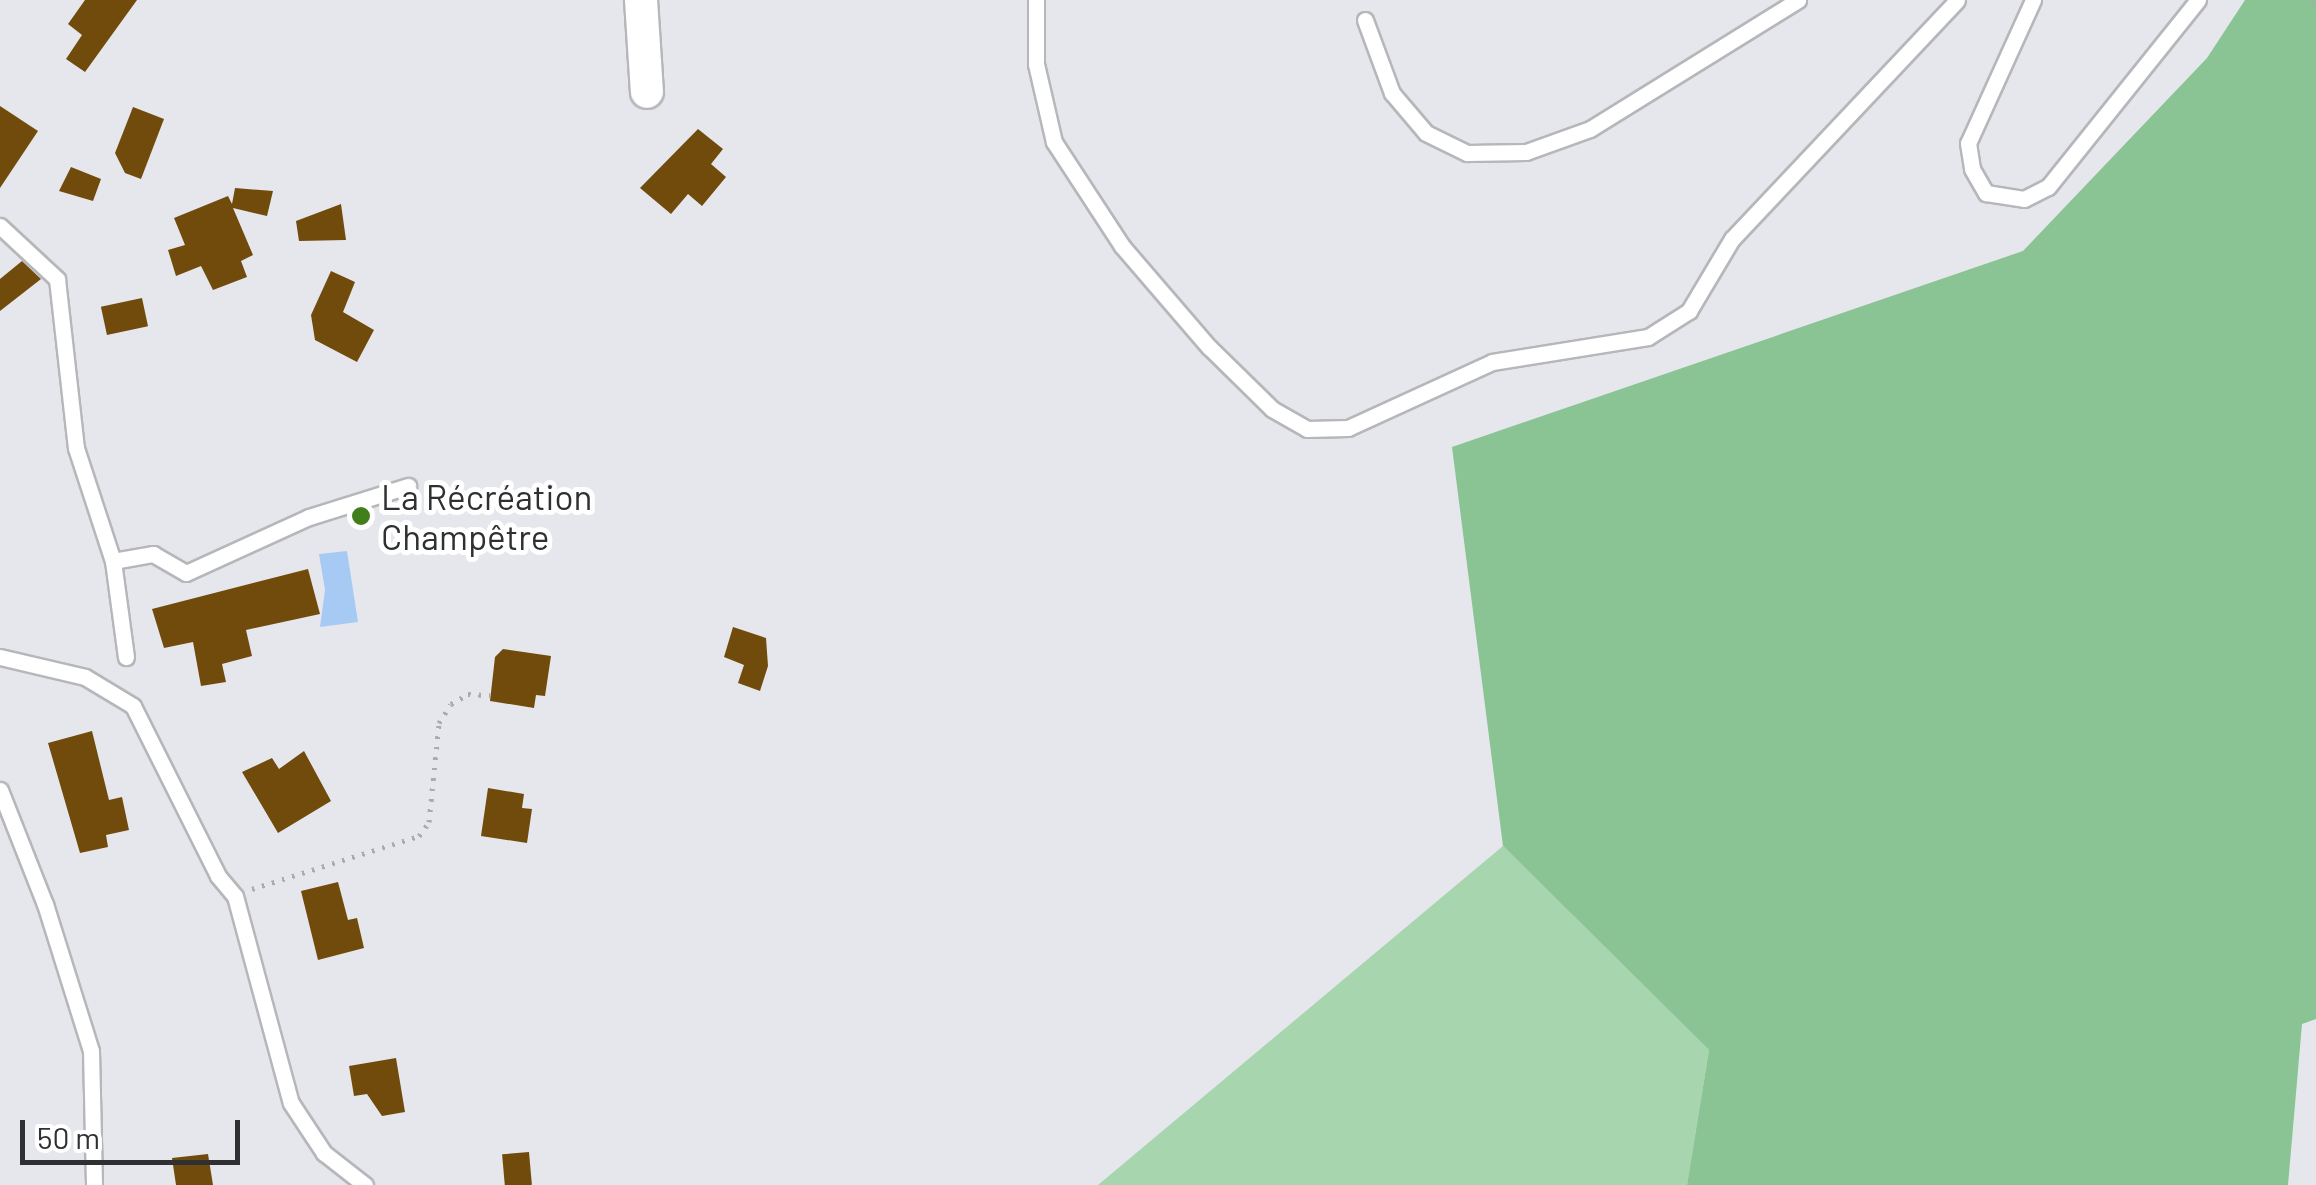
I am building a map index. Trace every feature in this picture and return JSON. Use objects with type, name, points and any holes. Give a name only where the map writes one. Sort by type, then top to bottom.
[{"type":"street","points":[[640,0],[647,92]]},
{"type":"lane","points":[[1036,0],[1036,64],[1054,142],[1122,246],[1209,347],[1272,409],[1307,429],[1348,428],[1492,362],[1648,337],[1675,320],[1688,310],[1732,240],[1957,0]]},
{"type":"lane","points":[[1365,20],[1392,93],[1426,133],[1467,153],[1526,152],[1590,129],[1798,0]]},
{"type":"lane","points":[[2033,0],[1968,143],[1972,169],[1986,192],[2024,199],[2048,186],[2198,0]]},
{"type":"lane","points":[[0,226],[57,279],[76,448],[113,561],[126,657]]},
{"type":"lane","points":[[113,561],[153,554],[186,573],[309,517],[408,486]]},
{"type":"lane","points":[[0,657],[85,678],[133,706],[218,876],[235,896],[291,1103],[324,1153],[365,1185]]},
{"type":"lane","points":[[0,790],[45,904],[92,1051],[94,1185]]},
{"type":"path","points":[[235,896],[419,836],[429,822],[439,723],[451,704],[468,694],[490,695]]},
{"type":"green space","points":[[2245,0],[2316,0],[2316,1019],[2302,1024],[2288,1185],[1687,1185],[1709,1050],[1503,846],[1452,447],[2023,251],[2207,58]]},
{"type":"green space","points":[[1503,846],[1709,1050],[1687,1185],[1098,1185]]},
{"type":"water","points":[[347,551],[358,622],[320,627],[325,590],[319,554]]},
{"type":"building","points":[[85,0],[137,0],[85,72],[66,59],[82,35],[68,24]]},
{"type":"building","points":[[0,106],[38,131],[0,188]]},
{"type":"building","points":[[133,107],[164,119],[141,179],[125,173],[115,153]]},
{"type":"building","points":[[698,129],[723,149],[711,164],[726,177],[702,206],[688,194],[671,214],[640,188]]},
{"type":"building","points":[[71,167],[101,179],[93,201],[59,191]]},
{"type":"building","points":[[235,188],[273,191],[267,216],[233,208],[253,255],[241,261],[247,277],[213,290],[201,266],[176,276],[168,250],[185,245],[174,218],[228,196],[232,204]]},
{"type":"building","points":[[341,204],[346,240],[299,241],[296,221]]},
{"type":"building","points":[[22,261],[41,279],[0,311],[0,279]]},
{"type":"building","points":[[331,271],[355,282],[343,312],[374,330],[357,362],[315,340],[311,315]]},
{"type":"building","points":[[142,298],[148,326],[107,335],[101,307]]},
{"type":"building","points":[[308,569],[320,614],[246,630],[252,656],[222,664],[226,682],[201,686],[193,642],[164,648],[152,609]]},
{"type":"building","points":[[733,627],[766,638],[768,666],[760,691],[738,683],[744,665],[724,657]]},
{"type":"building","points":[[503,649],[551,656],[545,696],[536,695],[534,708],[490,701],[495,657]]},
{"type":"building","points":[[92,731],[109,800],[122,797],[129,830],[106,835],[108,847],[80,853],[48,743]]},
{"type":"building","points":[[304,751],[331,801],[278,833],[242,772],[272,758],[279,769]]},
{"type":"building","points":[[488,788],[524,794],[522,808],[532,809],[527,843],[481,836]]},
{"type":"building","points":[[338,882],[348,920],[357,918],[364,948],[318,960],[301,891]]},
{"type":"building","points":[[396,1058],[405,1112],[382,1116],[367,1094],[354,1096],[349,1066]]},
{"type":"building","points":[[529,1152],[532,1185],[505,1185],[502,1154]]},
{"type":"building","points":[[208,1154],[213,1185],[176,1185],[172,1158]]},
{"type":"place","name":"La Récréation Champêtre","points":[[361,516]]}]
